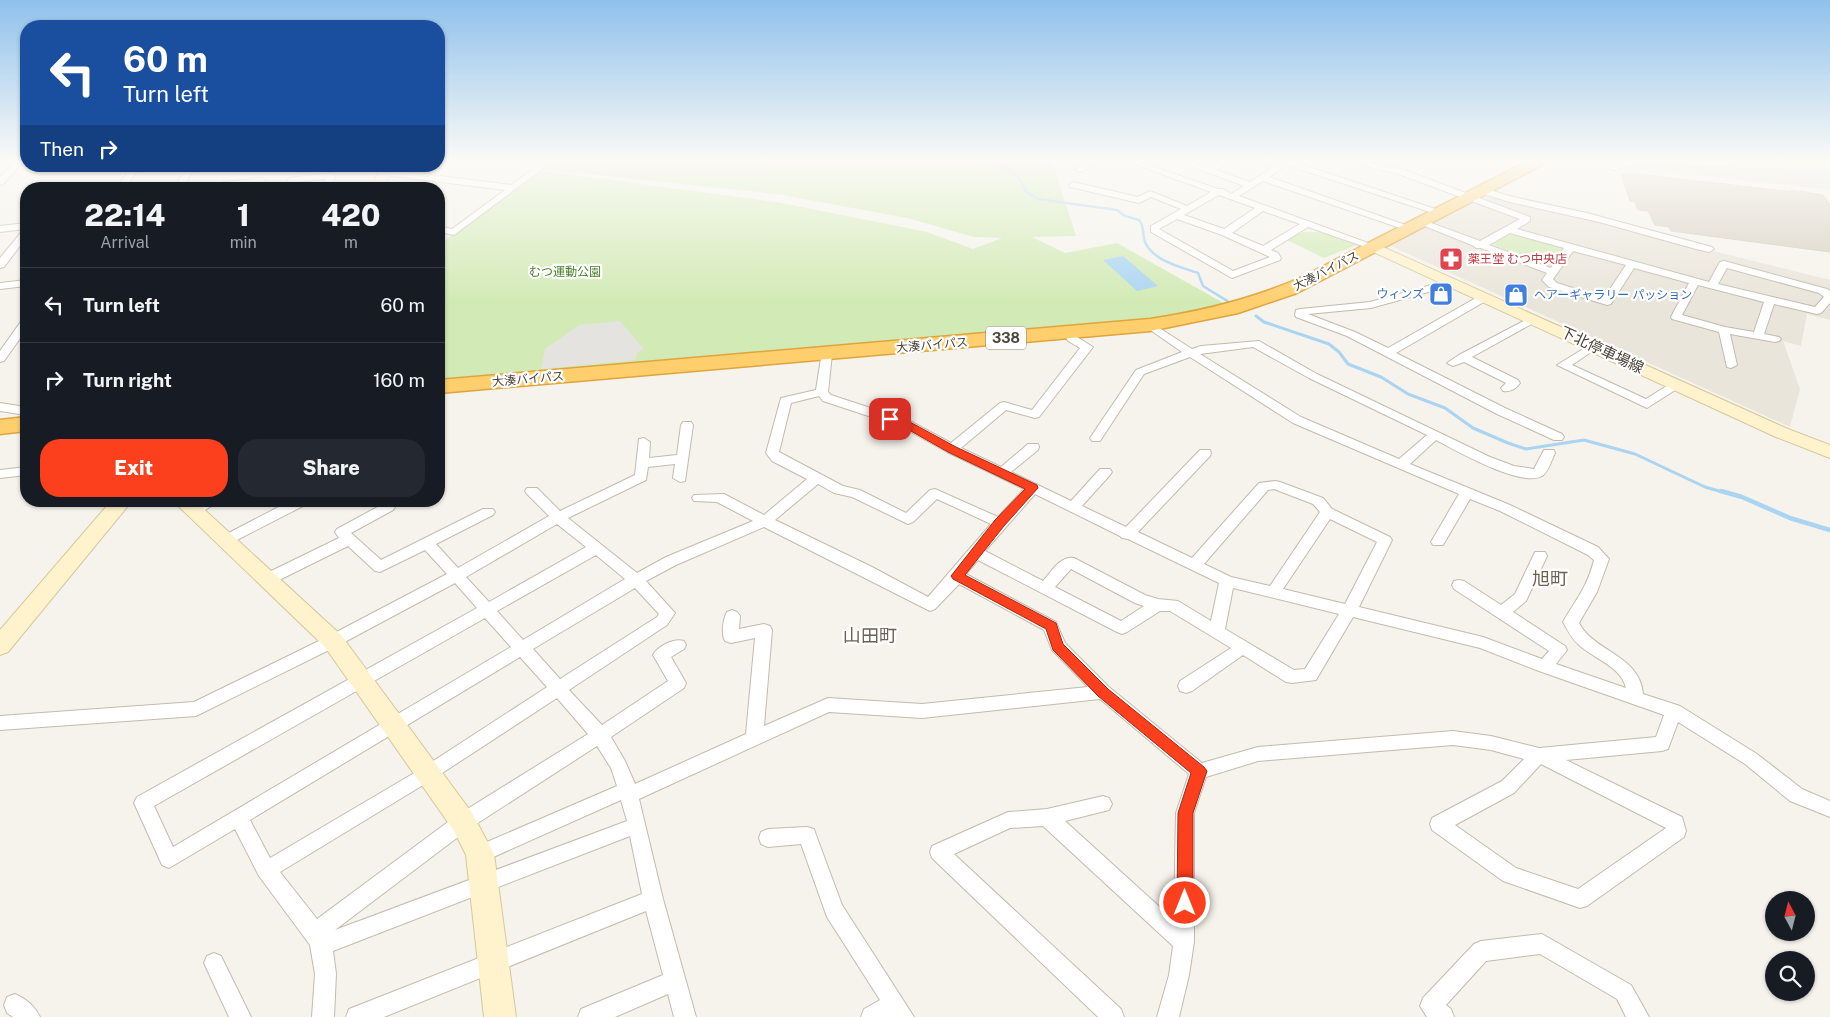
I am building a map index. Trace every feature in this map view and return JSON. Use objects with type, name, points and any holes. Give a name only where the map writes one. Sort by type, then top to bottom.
[{"type":"highway","name":"大湊バイパス","points":[[445,386],[1150,325],[1216,314],[1276,296],[1446,208]]},
{"type":"highway","points":[[0,427],[20,422]]},
{"type":"street","points":[[445,230],[454,232],[484,208]]},
{"type":"street","points":[[1225,233],[1261,208]]},
{"type":"street","points":[[1267,208],[1374,246]]},
{"type":"street","points":[[1361,208],[1553,272]]},
{"type":"street","points":[[1428,208],[1439,212]]},
{"type":"street","points":[[1479,246],[1528,219],[1506,208]]},
{"type":"street","points":[[1549,208],[1602,220],[1678,243],[1709,249]]},
{"type":"street","points":[[1178,216],[1225,233],[1264,250],[1276,258],[1232,275],[1154,230],[1154,228],[1188,209]]},
{"type":"street","points":[[1264,250],[1308,224]]},
{"type":"street","points":[[0,229],[20,227]]},
{"type":"street","points":[[1509,230],[1712,286],[1817,311],[1830,296],[1823,290],[1724,264],[1712,286]]},
{"type":"street","points":[[0,265],[20,240]]},
{"type":"street","name":"下北停車場線","points":[[1374,246],[1677,385],[1830,452]]},
{"type":"street","points":[[1571,246],[1548,280],[1553,285],[1608,302],[1632,263]]},
{"type":"street","points":[[1695,281],[1676,317],[1724,330],[1758,334],[1775,339]]},
{"type":"street","points":[[1453,282],[1371,305],[1300,312],[1300,314],[1351,334],[1501,411],[1558,437]]},
{"type":"street","points":[[0,286],[20,284]]},
{"type":"street","points":[[1388,353],[1485,297]]},
{"type":"street","points":[[1758,334],[1770,301]]},
{"type":"street","points":[[1507,388],[1514,384],[1458,360],[1533,319]]},
{"type":"street","points":[[1150,325],[1297,420],[1505,508],[1593,551],[1602,559],[1592,588],[1583,606],[1571,622],[1581,640],[1625,669],[1634,684],[1635,698]]},
{"type":"street","points":[[1724,330],[1732,365]]},
{"type":"street","points":[[0,359],[20,331]]},
{"type":"street","points":[[952,449],[1004,406],[1035,414],[1087,347],[1072,339],[1069,332]]},
{"type":"street","points":[[1096,438],[1140,372],[1200,349],[1255,343],[1312,376],[1510,471],[1527,474],[1538,473],[1549,453]]},
{"type":"street","points":[[1593,346],[1563,364],[1647,404],[1677,385]]},
{"type":"street","points":[[826,354],[822,392],[827,398],[906,424],[1002,474],[1227,582],[1274,591],[1349,611],[1483,642],[1545,667],[1674,711],[1751,759],[1796,795],[1830,810]]},
{"type":"street","points":[[822,392],[785,401],[772,453],[777,458],[839,490],[855,493],[908,519],[935,493],[1000,523]]},
{"type":"street","points":[[0,407],[20,417]]},
{"type":"street","points":[[680,478],[687,425]]},
{"type":"street","points":[[1401,465],[1435,434]]},
{"type":"street","points":[[0,723],[196,709],[333,641],[456,576],[558,517],[641,477],[644,442]]},
{"type":"street","points":[[1002,474],[1033,447]]},
{"type":"street","points":[[1127,535],[1205,453]]},
{"type":"street","points":[[642,462],[682,459]]},
{"type":"street","points":[[0,474],[20,472]]},
{"type":"street","points":[[1073,507],[1105,472]]},
{"type":"street","points":[[595,548],[363,681],[143,803],[169,858],[636,580],[671,562],[765,521],[817,478]]},
{"type":"street","points":[[1045,588],[1069,562],[1157,605],[1173,605],[1292,677],[1310,675],[1349,611],[1385,540],[1327,512],[1318,502],[1275,485],[1264,486],[1248,501],[1194,565]]},
{"type":"street","points":[[699,498],[718,497],[809,544],[867,571],[930,605],[977,553],[1000,523],[1033,488]]},
{"type":"street","points":[[266,870],[428,774],[662,621],[667,613],[636,580],[558,517],[532,491]]},
{"type":"street","points":[[1438,542],[1466,493]]},
{"type":"street","points":[[0,646],[117,507]]},
{"type":"street","points":[[198,507],[226,540],[333,641],[464,822],[482,868],[500,1017]]},
{"type":"street","points":[[226,540],[290,507]]},
{"type":"street","points":[[388,508],[342,532],[380,567],[488,512]]},
{"type":"street","points":[[1274,591],[1327,512]]},
{"type":"street","points":[[268,579],[349,539]]},
{"type":"street","points":[[427,543],[600,735],[619,766],[637,825],[653,899],[685,1017]]},
{"type":"street","points":[[977,553],[1122,628],[1157,605]]},
{"type":"street","points":[[1502,613],[1521,597],[1540,556]]},
{"type":"street","points":[[957,576],[1051,626],[1058,646],[1103,692],[1199,771]]},
{"type":"street","points":[[1217,631],[1227,582]]},
{"type":"street","points":[[1459,585],[1559,650],[1545,667]]},
{"type":"street","points":[[732,616],[731,637],[764,630],[754,738]]},
{"type":"street","points":[[319,939],[464,822],[600,735],[678,682],[661,655],[678,645]]},
{"type":"street","points":[[1186,686],[1242,648]]},
{"type":"street","points":[[319,939],[482,868],[628,792],[828,705],[922,711],[1103,692]]},
{"type":"street","points":[[1199,771],[1258,754],[1453,738],[1491,743],[1539,755],[1675,823],[1677,831],[1580,899],[1510,875],[1439,824],[1508,787],[1539,755],[1662,744],[1674,711]]},
{"type":"street","points":[[1168,1017],[1179,975],[1184,942],[1185,813],[1199,771]]},
{"type":"street","points":[[1103,804],[1046,817],[1008,820],[939,852],[1113,1017]]},
{"type":"street","points":[[1046,817],[1184,942]]},
{"type":"street","points":[[239,818],[266,870],[319,939],[326,983],[323,1017]]},
{"type":"street","points":[[482,868],[637,825]]},
{"type":"street","points":[[768,838],[806,835],[834,910],[898,1010],[872,1017]]},
{"type":"street","points":[[357,1017],[653,899]]},
{"type":"street","points":[[1442,1017],[1431,1006],[1481,951],[1542,944],[1624,992],[1635,1015]]},
{"type":"street","points":[[214,964],[240,1017]]},
{"type":"street","points":[[589,1017],[675,981]]},
{"type":"shaded area","points":[[1460,208],[1542,208],[1830,280],[1830,320],[1807,314],[1801,346],[1783,341],[1800,389],[1790,427],[1391,246]]},
{"type":"shaded area","points":[[620,321],[644,349],[638,352],[635,360],[541,369],[545,349],[579,325]]},
{"type":"green space","name":"むつ運動公園","points":[[487,208],[809,208],[927,232],[973,249],[1002,238],[974,237],[907,218],[855,208],[1067,208],[1076,236],[1032,237],[1065,253],[1117,243],[1227,305],[1189,313],[1106,323],[445,379],[445,240]]},
{"type":"green space","points":[[1303,232],[1328,232],[1359,244],[1324,258],[1287,240]]},
{"type":"green space","points":[[1511,233],[1559,245],[1564,249],[1551,264],[1540,265],[1493,244]]},
{"type":"water","points":[[1123,256],[1158,286],[1137,291],[1103,260]]},
{"type":"building","points":[[1637,208],[1830,208],[1830,252],[1671,231],[1669,227],[1655,225],[1648,211]]},
{"type":"waterway","points":[[1106,208],[1117,210],[1125,216],[1139,220],[1142,225],[1145,242],[1154,254],[1176,266],[1198,273],[1203,286],[1229,302]]},
{"type":"waterway","points":[[1256,316],[1264,322],[1329,344],[1339,352],[1348,364],[1381,377],[1408,394],[1445,408],[1473,428],[1508,443],[1526,449],[1584,440],[1635,454],[1705,487],[1726,493]]},
{"type":"waterway","points":[[1721,491],[1742,497],[1790,518],[1830,530]]},
{"type":"place","name":"薬王堂 むつ中央店","points":[[1451,259]]},
{"type":"place","name":"ウィンズ","points":[[1441,294]]},
{"type":"place","name":"ヘアーギャラリー パッション","points":[[1516,295]]},
{"type":"district","name":"旭町","points":[[1550,579]]},
{"type":"district","name":"山田町","points":[[870,636]]},
{"type":"route","points":[[890,419],[906,424],[952,449],[1033,488],[1000,523],[957,576],[1051,626],[1058,646],[1103,692],[1199,771],[1185,813],[1185,903]]}]
